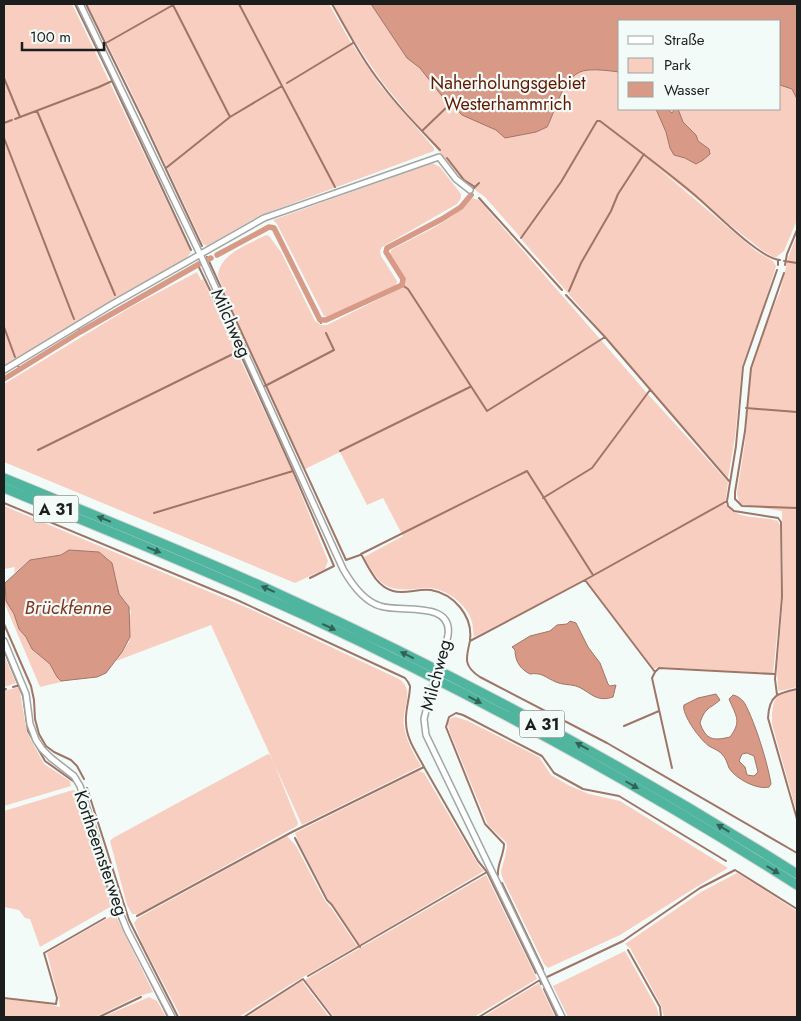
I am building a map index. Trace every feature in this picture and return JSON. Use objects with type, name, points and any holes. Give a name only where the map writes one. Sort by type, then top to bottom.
[{"type":"highway","name":"A 31","points":[[4,478],[158,541],[270,590],[443,672],[628,772],[691,808],[797,874]]},
{"type":"highway","name":"A 31","points":[[4,488],[162,553],[276,603],[432,677],[590,761],[730,842],[797,885]]},
{"type":"street","name":"Milchweg","points":[[80,4],[200,254],[351,583],[363,596],[378,606],[393,609],[428,610],[444,617],[448,625],[443,653],[424,719],[426,735],[562,1017]]},
{"type":"street","points":[[4,370],[110,305],[264,218],[428,159],[439,157],[456,179],[470,190]]},
{"type":"street","name":"Kortheemsterweg","points":[[4,640],[26,694],[30,724],[36,740],[42,750],[74,776],[80,786],[118,908],[127,930],[172,1017]]},
{"type":"green space","points":[[4,4],[72,4],[191,252],[185,260],[72,325],[4,367]]},
{"type":"green space","points":[[87,4],[329,4],[350,41],[379,84],[434,148],[434,151],[261,215],[207,246],[203,244],[127,83]]},
{"type":"green space","name":"Naherholungsgebiet Westerhammrich","points":[[333,4],[797,4],[797,220],[784,251],[775,258],[763,251],[653,164],[756,251],[773,261],[776,266],[742,366],[735,437],[728,478],[522,240],[522,236],[520,237],[485,197],[464,182],[382,82],[347,30]]},
{"type":"green space","points":[[432,163],[440,167],[461,194],[457,204],[382,247],[380,251],[381,256],[397,281],[396,285],[328,317],[324,316],[277,224],[273,220]]},
{"type":"green space","points":[[472,198],[479,200],[646,392],[728,482],[725,504],[736,513],[742,515],[778,521],[780,526],[781,598],[773,673],[658,667],[654,669],[586,580],[474,637],[469,615],[465,608],[453,597],[431,588],[395,589],[385,585],[373,572],[364,557],[403,536],[383,498],[367,505],[340,452],[305,469],[259,373],[218,276],[220,268],[229,256],[236,251],[266,235],[269,236],[281,252],[315,321],[321,325],[327,325],[403,287],[405,279],[390,255],[391,250],[445,221]]},
{"type":"green space","points":[[797,235],[797,687],[780,691],[778,690],[777,670],[783,599],[782,511],[743,505],[739,502],[737,493],[745,442],[751,369],[780,292],[788,258]]},
{"type":"green space","points":[[197,272],[201,280],[203,279],[291,469],[328,561],[325,569],[295,583],[4,462],[4,384],[131,307]]},
{"type":"green space","points":[[4,506],[248,608],[399,679],[407,689],[404,720],[405,732],[421,766],[302,825],[211,625],[116,661],[129,642],[131,612],[119,594],[112,563],[99,552],[69,550],[61,555],[30,560],[14,573],[15,567],[4,569]]},
{"type":"green space","points":[[4,582],[6,601],[19,629],[26,637],[32,649],[50,664],[61,681],[69,680],[40,687],[4,602]]},
{"type":"green space","points":[[4,655],[16,683],[4,687]]},
{"type":"green space","points":[[19,687],[27,732],[44,764],[70,781],[71,786],[4,806],[4,691]]},
{"type":"green space","points":[[797,690],[797,813],[772,720],[775,700],[778,696],[784,692]]},
{"type":"green space","points":[[456,717],[468,721],[539,757],[551,775],[570,786],[589,794],[620,801],[728,868],[620,935],[548,968],[544,964],[502,877],[501,871],[507,846],[506,842],[488,825],[449,730],[448,723],[451,718]]},
{"type":"green space","points":[[268,754],[271,756],[298,823],[297,826],[138,914],[132,914],[127,905],[110,841]]},
{"type":"green space","points":[[419,771],[424,773],[479,866],[484,871],[359,944],[328,899],[295,833]]},
{"type":"green space","points":[[73,790],[75,791],[112,906],[40,947],[30,919],[25,918],[19,910],[4,907],[4,811]]},
{"type":"green space","points":[[287,836],[296,846],[325,901],[357,946],[239,1017],[181,1017],[142,943],[134,923],[138,918]]},
{"type":"green space","points":[[737,873],[797,911],[797,1017],[664,1017],[661,1005],[630,948],[625,944],[701,892]]},
{"type":"green space","points":[[486,875],[537,979],[474,1017],[334,1017],[305,980]]},
{"type":"green space","points":[[115,914],[153,992],[136,997],[95,1017],[4,1017],[4,999],[60,1007],[47,953]]},
{"type":"green space","points":[[625,951],[657,1008],[659,1017],[568,1017],[553,986]]},
{"type":"green space","points":[[302,981],[329,1017],[247,1017]]},
{"type":"green space","points":[[539,983],[555,1017],[483,1017]]},
{"type":"green space","points":[[149,997],[157,1001],[166,1017],[103,1017]]},
{"type":"water","points":[[371,4],[797,4],[797,99],[792,89],[781,85],[781,20],[618,20],[618,72],[588,70],[579,72],[572,77],[562,92],[547,127],[536,132],[505,138],[496,130],[462,115],[457,107],[449,105],[420,68],[407,58]]},
{"type":"water","points":[[656,110],[668,110],[672,113],[674,110],[678,110],[683,122],[696,135],[698,141],[709,149],[710,154],[696,164],[674,155]]},
{"type":"water","name":"Brückfenne","points":[[69,550],[99,552],[112,563],[119,594],[129,607],[130,637],[122,652],[106,673],[97,677],[61,681],[50,664],[32,649],[26,637],[19,629],[14,614],[6,601],[5,583],[30,560],[61,555]]},
{"type":"water","points":[[570,621],[576,623],[588,647],[600,663],[608,684],[610,686],[616,685],[613,697],[602,699],[576,686],[558,683],[541,675],[530,674],[523,670],[519,664],[515,650],[512,647],[530,636],[550,631],[557,625],[567,624]]},
{"type":"water","points":[[716,694],[720,700],[706,711],[700,723],[705,733],[715,739],[730,737],[736,727],[736,714],[729,699],[733,695],[743,701],[753,721],[764,755],[771,784],[769,787],[759,787],[747,783],[737,776],[729,768],[722,754],[709,746],[697,733],[688,721],[684,705],[698,698]],"holes":[[[747,753],[754,756],[758,772],[754,776],[747,775],[745,767],[739,761],[742,754]]]},
{"type":"waterway","points":[[75,4],[112,80]]},
{"type":"waterway","points":[[86,4],[202,246]]},
{"type":"waterway","points":[[239,4],[335,187]]},
{"type":"waterway","points":[[332,4],[369,67],[403,111],[440,150]]},
{"type":"waterway","points":[[106,43],[173,5],[230,117]]},
{"type":"waterway","points":[[287,83],[353,43]]},
{"type":"waterway","points":[[4,78],[20,117]]},
{"type":"waterway","points":[[15,119],[112,81],[191,250]]},
{"type":"waterway","points":[[166,168],[230,117],[282,86]]},
{"type":"waterway","points":[[422,131],[449,105]]},
{"type":"waterway","points":[[37,111],[115,295]]},
{"type":"waterway","points":[[4,123],[12,120]]},
{"type":"waterway","points":[[521,238],[561,182],[597,121],[600,121],[690,191],[747,242],[760,251],[780,260]]},
{"type":"waterway","points":[[4,138],[74,319]]},
{"type":"waterway","points":[[569,291],[581,263],[611,211],[618,194],[644,154]]},
{"type":"waterway","points":[[447,158],[464,180],[475,187]]},
{"type":"waterway","points":[[474,188],[479,183]]},
{"type":"waterway","points":[[217,255],[269,227],[274,228],[320,320],[326,320],[402,285],[403,279],[386,252],[387,248],[442,219],[461,207],[471,195]]},
{"type":"waterway","points":[[479,198],[562,290]]},
{"type":"waterway","points":[[785,265],[787,254],[797,230]]},
{"type":"waterway","points":[[207,257],[346,560],[360,555]]},
{"type":"waterway","points":[[207,260],[211,258]]},
{"type":"waterway","points":[[778,260],[778,265]]},
{"type":"waterway","points":[[784,261],[797,263]]},
{"type":"waterway","points":[[197,263],[239,351]]},
{"type":"waterway","points":[[4,379],[80,332],[199,264]]},
{"type":"waterway","points":[[777,270],[743,367],[736,446],[727,501],[728,506],[734,511],[778,518],[781,522],[782,597],[775,679],[777,695]]},
{"type":"waterway","points":[[784,273],[751,368],[745,431],[735,499],[742,506],[797,508]]},
{"type":"waterway","points":[[402,285],[408,289],[487,411],[605,337],[566,295]]},
{"type":"waterway","points":[[4,327],[15,357]]},
{"type":"waterway","points":[[78,328],[80,332]]},
{"type":"waterway","points":[[265,386],[334,350],[326,333]]},
{"type":"waterway","points":[[605,337],[729,481]]},
{"type":"waterway","points":[[38,450],[239,351],[293,471]]},
{"type":"waterway","points":[[340,451],[470,387]]},
{"type":"waterway","points":[[543,498],[592,468],[650,390]]},
{"type":"waterway","points":[[746,408],[797,412]]},
{"type":"waterway","points":[[154,513],[293,471],[334,566],[310,578]]},
{"type":"waterway","points":[[470,640],[470,631],[465,615],[454,601],[439,592],[431,590],[398,592],[387,589],[374,576],[361,554],[527,471],[593,575]]},
{"type":"waterway","points":[[727,501],[470,641],[467,661],[471,669],[480,677],[607,743],[797,853]]},
{"type":"waterway","points":[[4,503],[235,599],[405,678],[410,686],[406,728],[412,746],[424,767]]},
{"type":"waterway","points":[[585,580],[655,672]]},
{"type":"waterway","points":[[4,624],[31,686],[39,734],[46,746],[71,760],[77,766],[84,779]]},
{"type":"waterway","points":[[4,650],[23,696],[28,731],[45,761],[73,781]]},
{"type":"waterway","points":[[672,768],[652,678],[659,668],[774,674]]},
{"type":"waterway","points":[[13,687],[20,685]]},
{"type":"waterway","points":[[797,689],[776,696],[770,704],[768,718],[797,819]]},
{"type":"waterway","points":[[624,726],[659,711]]},
{"type":"waterway","points":[[498,875],[504,844],[485,824],[446,727],[449,717],[456,713],[542,756],[554,773],[583,789],[619,796],[726,861]]},
{"type":"waterway","points":[[137,916],[292,832],[424,767],[478,861],[487,872]]},
{"type":"waterway","points":[[87,788],[129,920],[178,1017]]},
{"type":"waterway","points":[[78,793],[113,905]]},
{"type":"waterway","points":[[295,838],[327,900],[360,947]]},
{"type":"waterway","points":[[547,977],[623,941],[700,888],[735,870],[797,909]]},
{"type":"waterway","points":[[308,976],[487,872],[536,973]]},
{"type":"waterway","points":[[502,883],[543,969]]},
{"type":"waterway","points":[[116,912],[124,928]]},
{"type":"waterway","points":[[4,998],[56,1004],[57,998],[44,953],[105,918]]},
{"type":"waterway","points":[[129,939],[168,1017]]},
{"type":"waterway","points":[[628,950],[660,1007],[661,1017]]},
{"type":"waterway","points":[[244,1017],[303,979],[332,1017]]},
{"type":"waterway","points":[[479,1017],[540,980],[541,984]]},
{"type":"waterway","points":[[544,989],[557,1017]]},
{"type":"waterway","points":[[99,1017],[141,997]]}]
